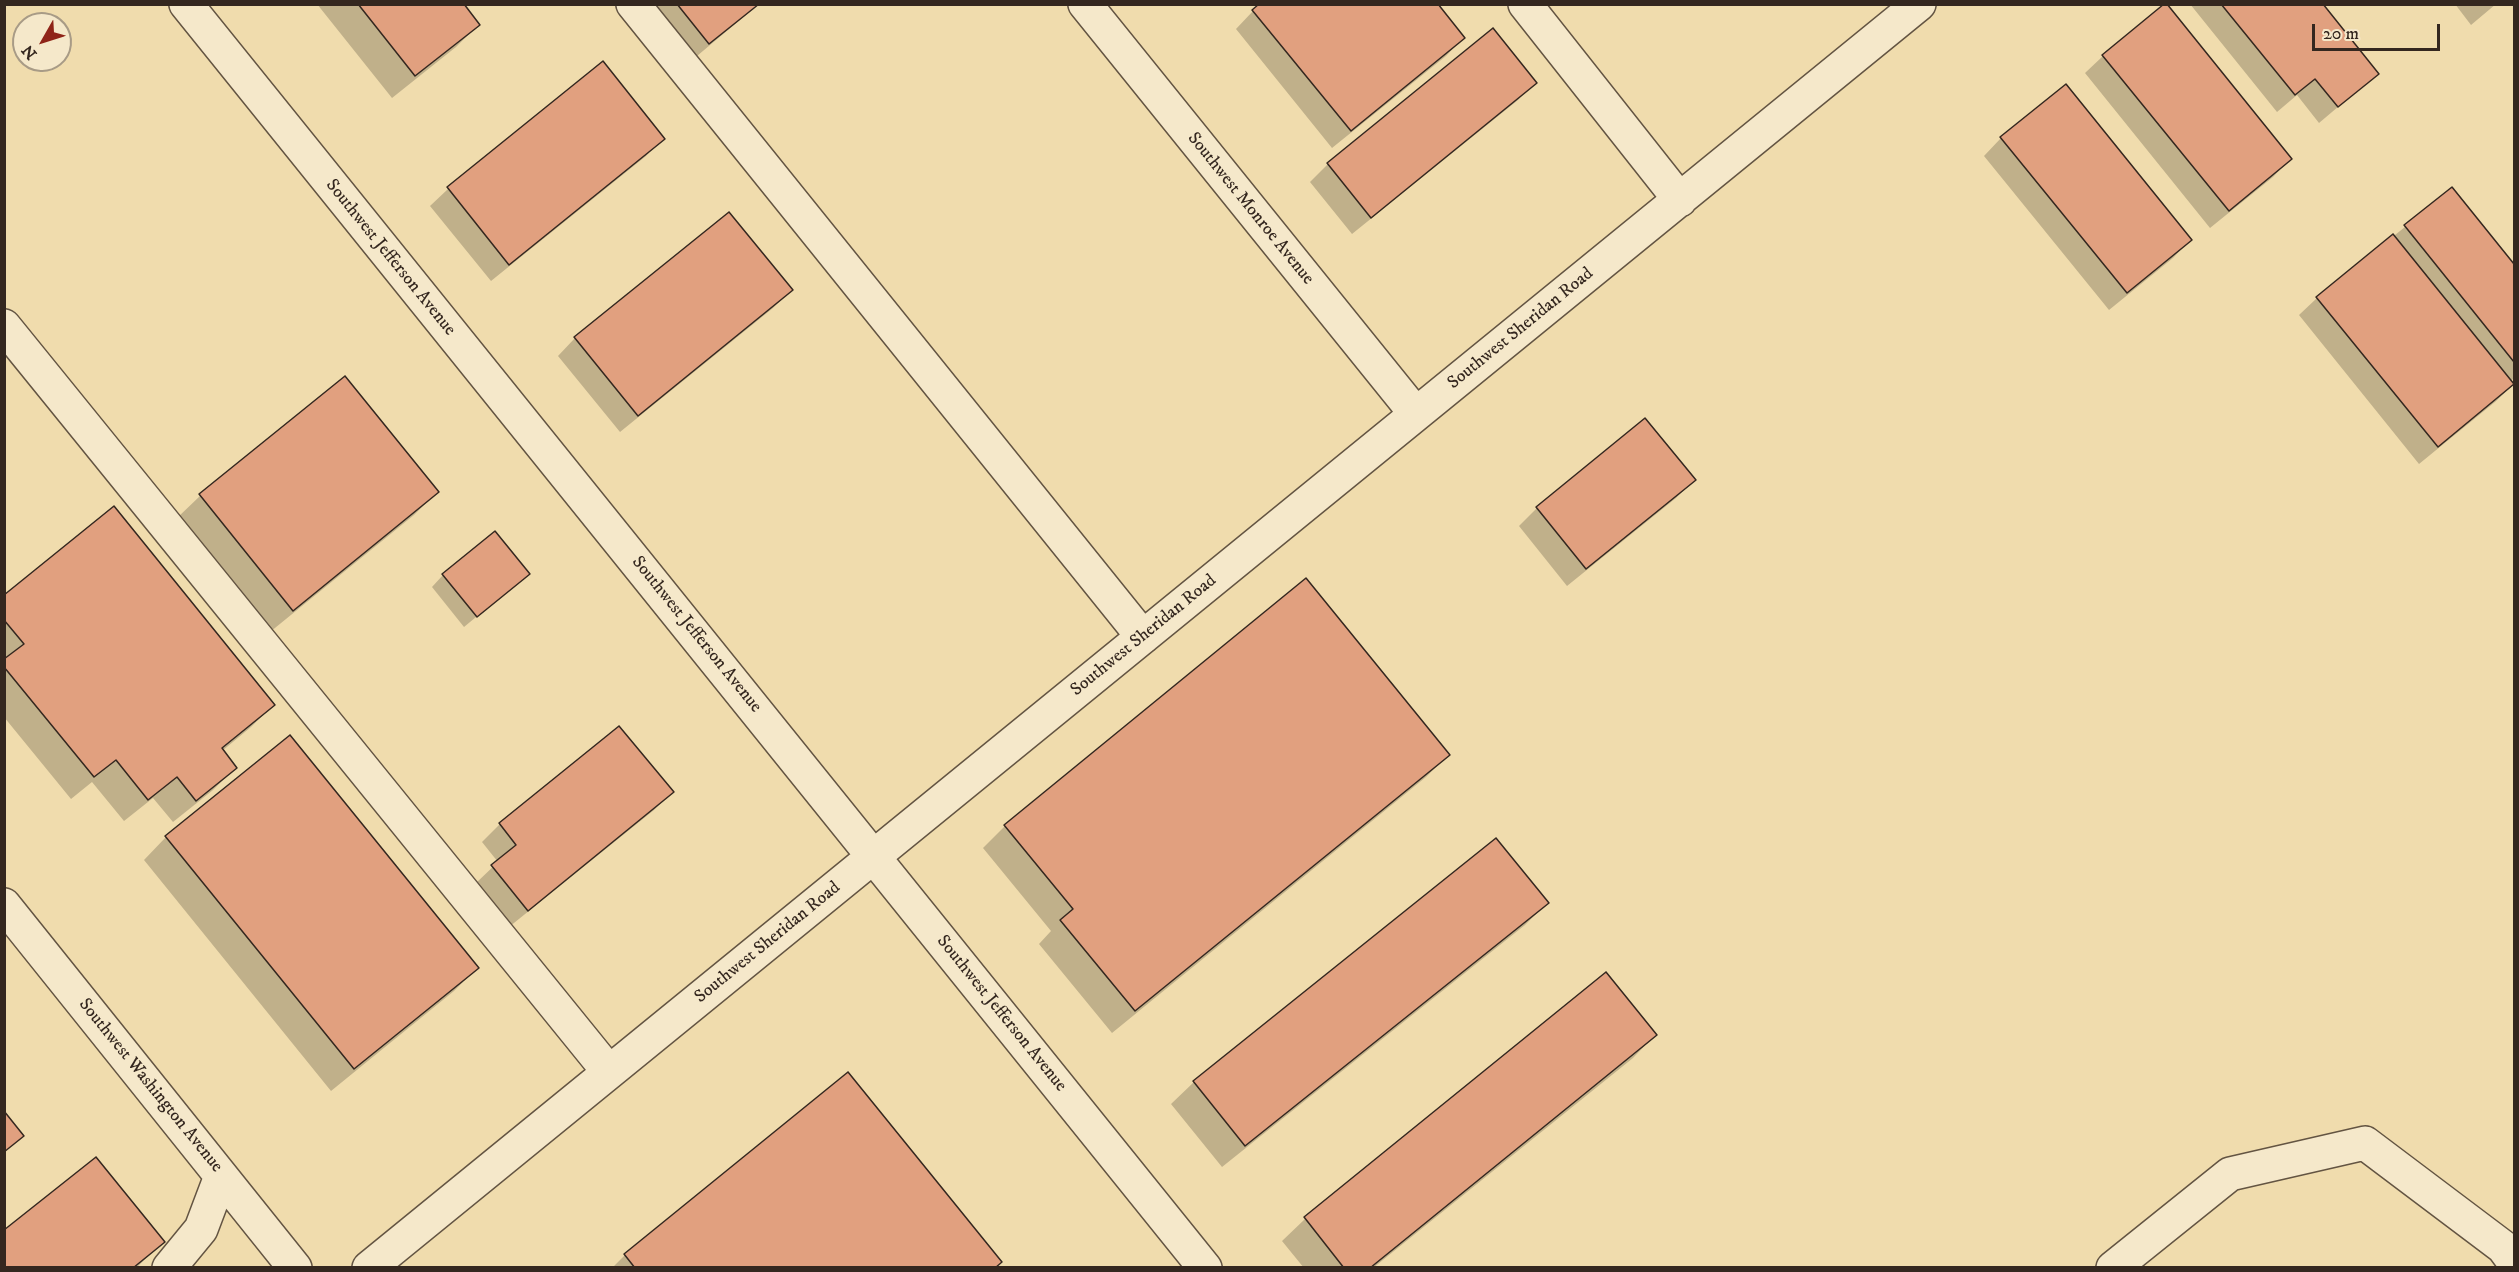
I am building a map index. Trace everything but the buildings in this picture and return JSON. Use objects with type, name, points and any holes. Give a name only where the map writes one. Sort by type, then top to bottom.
[{"type":"street","name":"Southwest Jefferson Avenue","points":[[186,4],[874,856],[1191,1263]]},
{"type":"street","points":[[633,4],[1143,637]]},
{"type":"street","name":"Southwest Monroe Avenue","points":[[1085,4],[1416,414]]},
{"type":"street","points":[[1525,4],[1680,200]]},
{"type":"street","name":"Southwest Sheridan Road","points":[[369,1268],[1919,4]]},
{"type":"street","points":[[4,326],[609,1072]]},
{"type":"street","name":"Southwest Washington Avenue","points":[[4,905],[295,1268]]},
{"type":"street","points":[[2113,1268],[2230,1174],[2365,1143],[2503,1247],[2514,1262]]},
{"type":"street","points":[[169,1268],[201,1229],[221,1176]]}]
